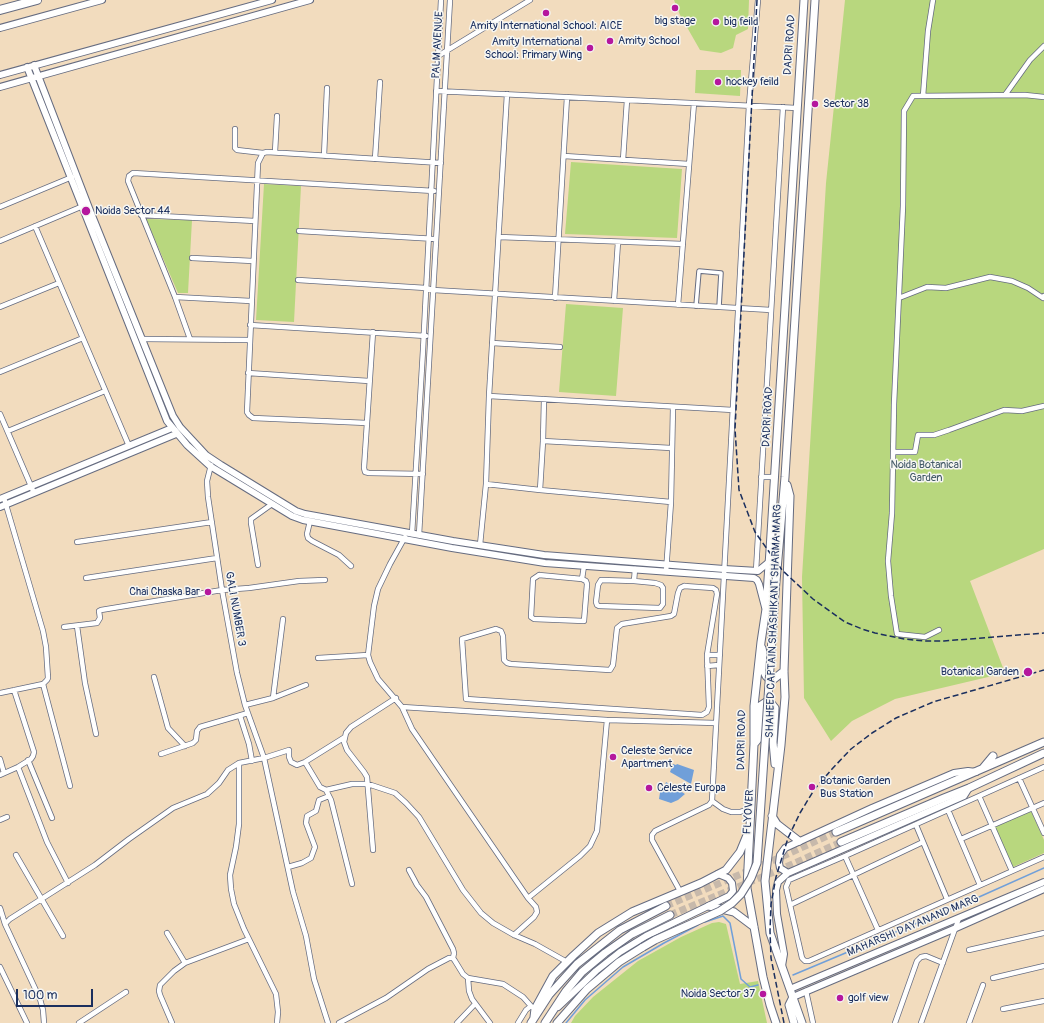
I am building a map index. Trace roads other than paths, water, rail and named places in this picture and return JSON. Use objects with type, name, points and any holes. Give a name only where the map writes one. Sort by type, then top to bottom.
[{"type":"highway","points":[[0,10],[37,0]]},
{"type":"main road","name":"DADRI ROAD","points":[[750,826],[754,744],[754,706],[766,609],[803,0]]},
{"type":"main road","name":"DADRI ROAD","points":[[785,477],[815,0]]},
{"type":"main road","points":[[814,14],[820,0]]},
{"type":"main road","name":"FLYOVER","points":[[557,1023],[587,989],[619,962],[655,940],[720,911],[732,903],[741,894],[751,878],[757,863],[785,477]]},
{"type":"main road","name":"SHAHEED CAPTAIN SHASHIKANT SHARMA MARG","points":[[785,477],[790,496],[784,671],[785,697],[781,745],[765,881],[770,933],[802,1023]]},
{"type":"main road","points":[[761,642],[764,657],[764,672],[766,676],[769,679],[774,679],[784,671]]},
{"type":"main road","points":[[754,744],[758,738],[760,706],[766,702],[771,703],[775,708],[774,742],[776,778]]},
{"type":"main road","points":[[836,832],[1044,742]]},
{"type":"main road","points":[[841,842],[969,788],[1044,753]]},
{"type":"main road","points":[[979,771],[993,756]]},
{"type":"main road","points":[[772,816],[777,824],[799,841]]},
{"type":"main road","points":[[532,1020],[533,1008],[553,976],[601,931],[632,912],[726,870],[736,858],[745,842],[750,826]]},
{"type":"main road","points":[[750,826],[747,888],[770,1005],[776,1021]]},
{"type":"main road","points":[[532,1020],[549,995],[577,964],[620,930],[666,906]]},
{"type":"main road","points":[[709,906],[734,912],[754,927]]},
{"type":"main road","points":[[545,1023],[566,991],[582,972],[632,934],[670,915]]},
{"type":"main road","points":[[793,997],[789,1005],[794,1023]]},
{"type":"street","points":[[0,28],[102,0]]},
{"type":"street","points":[[0,75],[272,0]]},
{"type":"street","points":[[0,87],[310,0]]},
{"type":"street","name":"PALM AVENUE","points":[[413,534],[441,0]]},
{"type":"street","name":"PALM AVENUE","points":[[413,534],[423,474],[450,0]]},
{"type":"street","points":[[438,56],[530,0]]},
{"type":"street","points":[[680,891],[652,840],[652,835],[655,831],[709,805],[712,801],[749,105],[758,0]]},
{"type":"street","points":[[923,96],[928,31],[933,0]]},
{"type":"street","points":[[1005,96],[1030,60],[1044,46]]},
{"type":"street","points":[[34,65],[35,77],[74,176],[173,416],[188,436],[206,455],[214,461],[296,511],[305,514],[413,534],[551,556],[666,568],[724,572],[756,571],[761,569],[769,562]]},
{"type":"street","points":[[27,67],[35,77]]},
{"type":"street","points":[[375,159],[380,82]]},
{"type":"street","points":[[324,156],[327,88]]},
{"type":"street","points":[[436,90],[797,108]]},
{"type":"street","points":[[480,545],[486,484],[489,396],[507,94]]},
{"type":"street","points":[[939,630],[925,637],[896,634],[888,561],[892,513],[904,111],[913,96],[1044,97]]},
{"type":"street","points":[[555,298],[567,97]]},
{"type":"street","points":[[623,160],[627,100]]},
{"type":"street","points":[[678,305],[694,103]]},
{"type":"street","points":[[756,571],[760,477],[783,107]]},
{"type":"street","points":[[275,152],[277,116]]},
{"type":"street","points":[[235,129],[235,148],[237,150],[263,153],[275,152],[441,163]]},
{"type":"street","points":[[263,153],[258,163],[248,373],[248,415],[253,418],[367,423]]},
{"type":"street","points":[[564,156],[689,164]]},
{"type":"street","points":[[190,339],[175,297],[128,181],[129,176],[133,173],[439,191]]},
{"type":"street","points":[[74,176],[83,206],[167,421],[176,434],[210,466],[292,516],[310,521],[452,548],[545,562],[635,569],[666,568]]},
{"type":"street","points":[[0,207],[74,176]]},
{"type":"street","points":[[0,241],[83,206]]},
{"type":"street","points":[[141,215],[255,221]]},
{"type":"street","points":[[35,226],[129,446]]},
{"type":"street","points":[[299,231],[436,239]]},
{"type":"street","points":[[499,237],[683,244]]},
{"type":"street","points":[[614,301],[618,242]]},
{"type":"street","points":[[192,258],[253,261]]},
{"type":"street","points":[[696,306],[699,271],[722,273],[719,307]]},
{"type":"street","points":[[899,298],[927,287],[946,288],[990,277],[1012,281],[1028,288],[1043,298],[1044,296]]},
{"type":"street","points":[[298,280],[555,298],[771,310]]},
{"type":"street","points":[[0,307],[59,283]]},
{"type":"street","points":[[175,297],[251,301]]},
{"type":"street","points":[[250,325],[431,336]]},
{"type":"street","points":[[373,332],[364,468],[365,472],[423,474]]},
{"type":"street","points":[[0,372],[83,338]]},
{"type":"street","points":[[142,339],[250,340]]},
{"type":"street","points":[[492,343],[560,347]]},
{"type":"street","points":[[248,373],[370,382]]},
{"type":"street","points":[[8,431],[105,390]]},
{"type":"street","points":[[489,396],[733,410]]},
{"type":"street","points":[[540,490],[544,399]]},
{"type":"street","points":[[893,452],[916,452],[918,435],[934,435],[942,433],[1004,410],[1022,411],[1044,406]]},
{"type":"street","points":[[666,568],[673,407]]},
{"type":"street","points":[[0,414],[34,493]]},
{"type":"street","points":[[2,502],[32,486],[172,428]]},
{"type":"street","points":[[2,502],[34,493],[176,434]]},
{"type":"street","points":[[543,441],[671,448]]},
{"type":"street","points":[[210,466],[214,461]]},
{"type":"street","name":"GALI NUMBER 3","points":[[210,466],[208,481],[212,522],[234,658],[245,705],[264,758],[293,892],[306,936],[314,979],[328,1023]]},
{"type":"street","points":[[760,477],[775,477]]},
{"type":"street","points":[[486,484],[670,502]]},
{"type":"street","points":[[0,692],[43,684],[48,678],[46,647],[43,631],[2,502]]},
{"type":"street","points":[[258,565],[251,519],[272,504]]},
{"type":"street","points":[[310,521],[307,534],[308,538],[312,542],[339,555],[351,566]]},
{"type":"street","points":[[77,542],[212,522]]},
{"type":"street","points":[[413,534],[404,539],[378,589],[374,606],[368,655],[378,679],[396,698],[402,707],[412,729],[528,898],[536,907],[537,912],[534,917],[514,935]]},
{"type":"street","points":[[86,578],[217,558]]},
{"type":"street","points":[[582,579],[584,566]]},
{"type":"street","points":[[634,581],[635,569]]},
{"type":"street","points":[[724,572],[756,578],[766,609]]},
{"type":"street","points":[[539,575],[582,579],[586,581],[587,584],[584,621],[534,619],[531,617],[535,577],[539,575]]},
{"type":"street","points":[[64,628],[97,623],[100,618],[99,611],[101,610],[222,590],[299,581],[325,580]]},
{"type":"street","points":[[601,580],[634,581],[661,585],[663,588],[663,604],[660,608],[597,605],[598,585],[601,580]]},
{"type":"street","points":[[684,586],[713,588],[716,590],[717,594],[707,655],[707,666],[709,707],[707,712],[702,715],[466,699],[462,639],[496,629],[500,631],[503,636],[504,660],[511,664],[610,670],[613,665],[617,628],[622,624],[671,616],[676,610],[678,592],[680,588],[684,586]]},
{"type":"street","points":[[273,698],[283,619]]},
{"type":"street","points":[[76,626],[85,684],[96,734]]},
{"type":"street","points":[[318,658],[368,655]]},
{"type":"street","points":[[707,655],[720,655]]},
{"type":"street","points":[[707,666],[719,666]]},
{"type":"street","points":[[154,677],[168,728],[185,746]]},
{"type":"street","points":[[43,684],[70,786]]},
{"type":"street","points":[[245,705],[273,698],[306,685]]},
{"type":"street","points":[[0,759],[2,774],[18,767],[33,756],[34,752],[14,690]]},
{"type":"street","points":[[373,850],[370,829],[368,784],[364,772],[347,750],[344,742],[345,737],[351,727],[396,698]]},
{"type":"street","points":[[402,707],[607,720],[716,723]]},
{"type":"street","points":[[161,754],[193,743],[196,740],[197,731],[200,727],[240,716],[248,712]]},
{"type":"street","points":[[240,716],[249,744],[252,761]]},
{"type":"street","points":[[528,898],[585,851],[590,846],[597,831],[607,720]]},
{"type":"street","points":[[5,924],[10,919],[95,865],[173,808],[207,794],[219,783],[228,770],[239,764],[288,750],[291,762],[297,765],[305,762],[345,737]]},
{"type":"street","points":[[28,760],[52,818]]},
{"type":"street","points":[[305,762],[320,787],[326,790],[329,796],[352,884]]},
{"type":"street","points":[[239,764],[239,824],[236,848],[230,875],[231,888],[234,904],[249,939],[276,994],[278,1012],[277,1023]]},
{"type":"street","points":[[18,767],[47,842],[68,882]]},
{"type":"street","points":[[1044,767],[789,880],[786,887],[802,958],[809,961],[1044,856]]},
{"type":"street","points":[[788,873],[780,868],[779,862],[780,855],[785,848],[954,773],[979,771]]},
{"type":"street","points":[[1019,778],[1044,833]]},
{"type":"street","points":[[326,790],[352,784],[368,784],[395,793],[419,817],[463,890],[481,913],[493,923],[514,935],[536,944],[567,962]]},
{"type":"street","points":[[782,966],[784,954],[777,914],[776,890],[778,882],[788,873],[964,796],[969,788]]},
{"type":"street","points":[[288,867],[302,863],[311,858],[315,847],[306,823],[307,816],[316,811],[319,800],[329,796]]},
{"type":"street","points":[[979,796],[1012,871]]},
{"type":"street","points":[[712,801],[723,809],[731,812],[740,812],[751,808]]},
{"type":"street","points":[[961,839],[1044,802]]},
{"type":"street","points":[[948,810],[980,885]]},
{"type":"street","points":[[0,820],[7,817]]},
{"type":"street","points":[[916,825],[947,900]]},
{"type":"street","points":[[790,905],[923,842]]},
{"type":"street","points":[[16,855],[63,936]]},
{"type":"street","points":[[845,856],[878,930]]},
{"type":"street","points":[[409,870],[417,885],[426,897],[454,953],[453,958],[463,974],[468,978],[502,984],[523,997],[533,1008],[526,1010],[518,1023]]},
{"type":"street","points":[[554,1010],[596,971],[620,952],[646,936],[729,896],[733,891],[732,884],[728,878],[718,874]]},
{"type":"street","name":"MAHARSHI DAYANAND MARG","points":[[790,989],[1044,882]]},
{"type":"street","name":"MAHARSHI DAYANAND MARG","points":[[793,997],[956,928],[1044,888]]},
{"type":"street","points":[[0,908],[5,924],[40,999],[44,1023]]},
{"type":"street","points":[[921,1023],[959,918]]},
{"type":"street","points":[[167,933],[185,964]]},
{"type":"street","points":[[969,950],[1044,933]]},
{"type":"street","points":[[172,1023],[160,995],[160,985],[174,971],[185,964],[249,939]]},
{"type":"street","points":[[895,1023],[917,961],[921,957],[926,956],[943,964]]},
{"type":"street","points":[[339,1023],[386,998],[428,969],[449,958],[453,958]]},
{"type":"street","points":[[994,978],[1044,966]]},
{"type":"street","points":[[0,967],[27,1023]]},
{"type":"street","points":[[468,978],[469,991],[475,1004],[490,1023]]},
{"type":"street","points":[[969,1023],[983,985]]},
{"type":"street","points":[[806,991],[813,1023]]},
{"type":"street","points":[[79,1023],[126,992]]},
{"type":"street","points":[[1003,1009],[1044,1001]]},
{"type":"street","points":[[457,1023],[475,1004]]},
{"type":"water","points":[[673,764],[694,770],[691,784],[670,772]]},
{"type":"water","points":[[666,782],[685,794],[678,800],[671,803],[659,799],[661,786],[664,788]]},
{"type":"waterway","points":[[793,975],[1044,868]]},
{"type":"waterway","points":[[705,922],[723,916],[730,923],[741,979],[750,987],[758,985]]},
{"type":"waterway","points":[[566,1023],[585,1000],[623,967],[698,925]]},
{"type":"tunnel","points":[[666,906],[836,832]]},
{"type":"tunnel","points":[[670,915],[786,867],[841,842]]},
{"type":"railway","points":[[757,0],[735,429],[739,490],[755,532],[782,570],[813,599],[845,622],[862,629],[904,639],[924,641],[944,641],[1044,633]]},
{"type":"railway","points":[[784,1023],[771,958],[771,904],[776,877],[788,838],[800,813],[814,790],[851,749],[872,733],[896,718],[933,702],[1044,670]]},
{"type":"place","name":"big stage","points":[[675,8]]},
{"type":"place","name":"Amity International School: AICE","points":[[546,13]]},
{"type":"place","name":"big feild","points":[[716,22]]},
{"type":"place","name":"Amity School","points":[[610,41]]},
{"type":"place","name":"Amity International School: Primary Wing","points":[[590,48]]},
{"type":"place","name":"hockey feild","points":[[718,82]]},
{"type":"place","name":"Sector 38","points":[[815,104]]},
{"type":"place","name":"Noida Sector 44","points":[[86,211]]},
{"type":"place","name":"Chai Chaska Bar","points":[[208,592]]},
{"type":"place","name":"Botanical Garden","points":[[1028,672]]},
{"type":"place","name":"Celeste Service Apartment","points":[[613,757]]},
{"type":"place","name":"Botanic Garden Bus Station","points":[[812,787]]},
{"type":"place","name":"Celeste Europa","points":[[649,788]]},
{"type":"place","name":"Noida Sector 37","points":[[763,994]]},
{"type":"place","name":"golf view","points":[[840,998]]},
{"type":"park label","name":"Noida Botanical Garden","points":[[926,471]]}]
